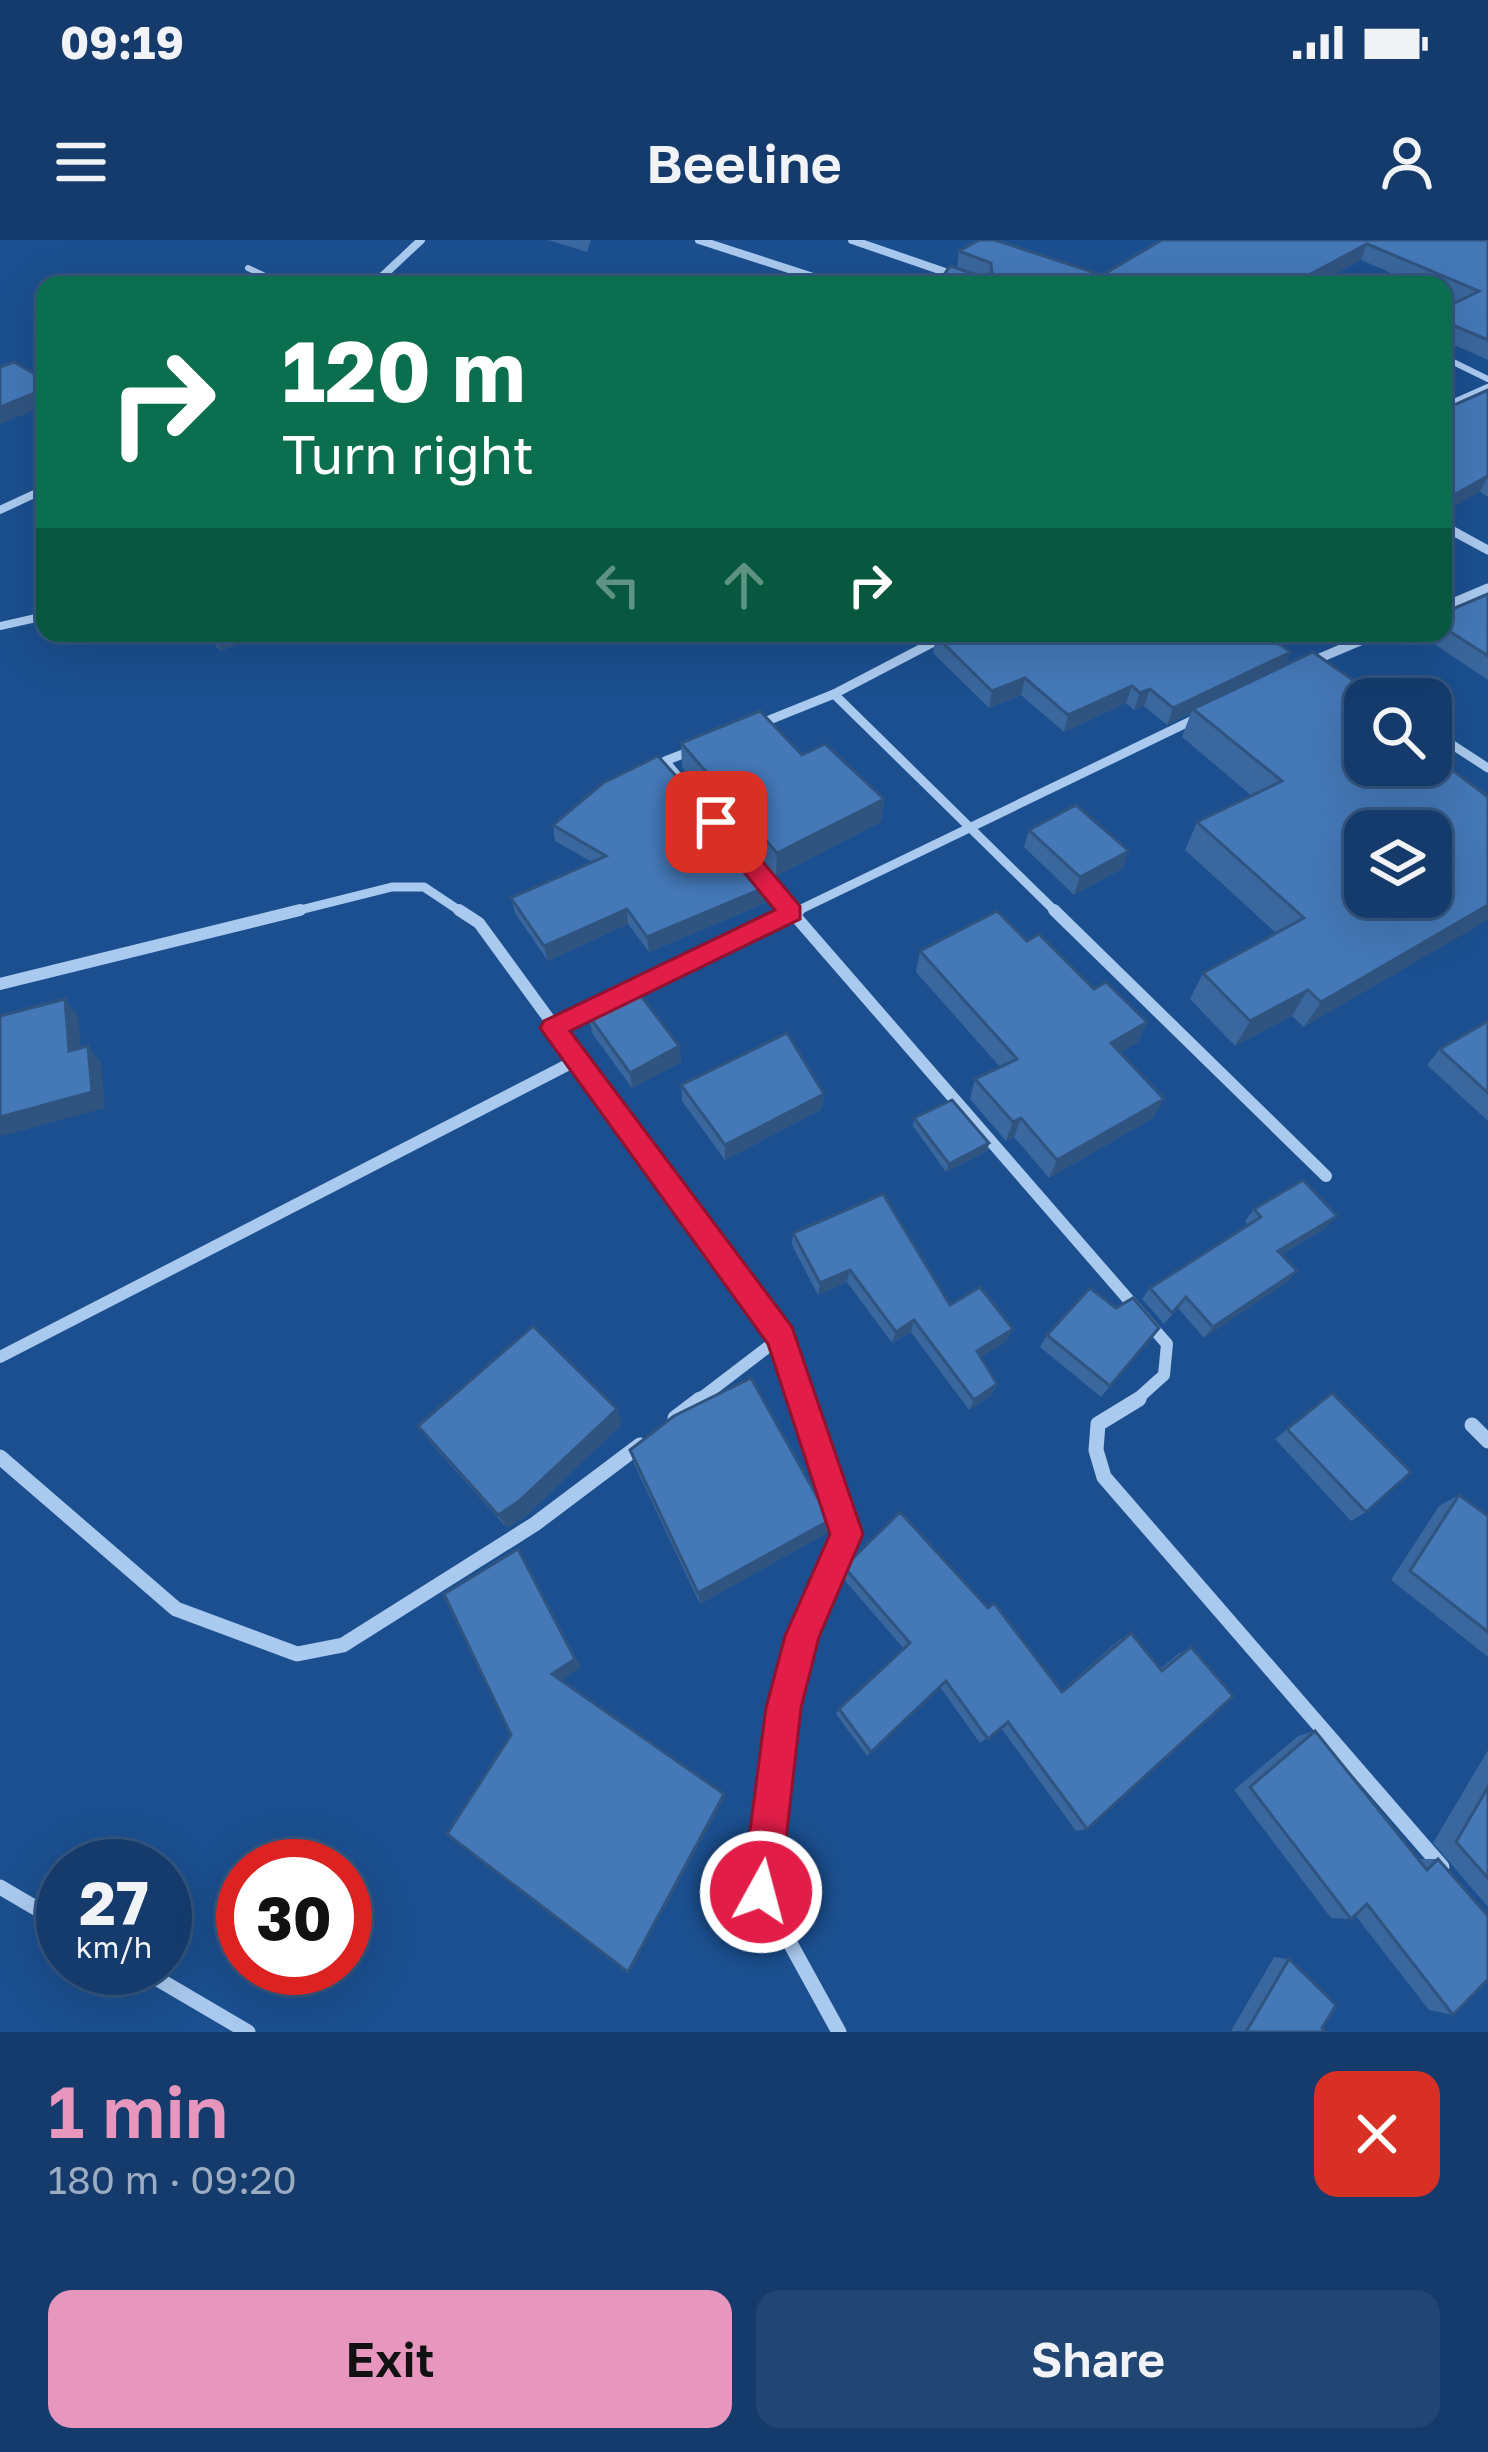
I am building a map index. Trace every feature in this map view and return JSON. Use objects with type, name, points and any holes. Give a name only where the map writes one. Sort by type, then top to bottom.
[{"type":"street","points":[[383,276],[421,240]]},
{"type":"street","points":[[699,240],[810,276]]},
{"type":"street","points":[[852,240],[957,276]]},
{"type":"street","points":[[1452,404],[1488,383]]},
{"type":"street","points":[[1477,393],[1488,398]]},
{"type":"street","points":[[0,510],[36,493]]},
{"type":"street","points":[[1452,531],[1488,550]]},
{"type":"street","points":[[1452,603],[1488,588]]},
{"type":"street","points":[[750,728],[834,694],[934,642]]},
{"type":"street","points":[[1296,669],[1357,642]]},
{"type":"street","points":[[1318,658],[1333,669]]},
{"type":"street","points":[[834,694],[1327,1176]]},
{"type":"street","points":[[553,1028],[1210,712]]},
{"type":"street","points":[[707,745],[665,761],[707,812]]},
{"type":"street","points":[[1452,745],[1488,768]]},
{"type":"street","points":[[749,862],[1168,1344],[1171,1370],[1159,1388],[1118,1407],[1098,1424],[1096,1450],[1104,1477],[1452,1880]]},
{"type":"street","points":[[0,984],[392,887],[424,887],[479,923],[781,1337],[846,1534],[802,1636],[784,1708],[761,1892],[839,2032]]},
{"type":"street","points":[[0,1357],[577,1060]]},
{"type":"street","points":[[668,1424],[781,1337]]},
{"type":"street","points":[[1472,1425],[1488,1441]]},
{"type":"street","points":[[0,1457],[176,1609],[297,1654],[343,1646],[535,1525],[649,1438]]},
{"type":"street","points":[[0,1887],[36,1908]]},
{"type":"street","points":[[185,1995],[248,2032]]},
{"type":"lane","points":[[248,268],[265,276]]},
{"type":"lane","points":[[1452,362],[1488,383]]},
{"type":"lane","points":[[0,626],[36,618]]},
{"type":"building","points":[[979,240],[995,240],[1102,275],[1162,240],[1488,240],[1488,340],[1452,325],[1452,304],[1479,291],[1367,244],[1307,276],[986,276],[992,274],[991,263],[959,251]]},
{"type":"building","points":[[950,266],[980,276],[943,276]]},
{"type":"building","points":[[14,362],[36,375],[36,393],[0,407],[0,367]]},
{"type":"building","points":[[1488,390],[1488,476],[1452,496],[1452,406]]},
{"type":"building","points":[[1488,594],[1488,656],[1452,633],[1452,609]]},
{"type":"building","points":[[942,642],[1276,642],[1291,652],[1173,708],[1150,689],[1140,693],[1132,686],[1068,715],[1025,678],[992,691]]},
{"type":"building","points":[[1313,652],[1350,678],[1344,678],[1344,786],[1452,786],[1452,770],[1488,797],[1488,905],[1321,1002],[1308,990],[1250,1021],[1203,973],[1304,918],[1197,822],[1282,781],[1193,709]]},
{"type":"building","points":[[760,711],[802,755],[825,744],[884,799],[777,853],[681,743]]},
{"type":"building","points":[[658,756],[773,884],[647,937],[627,909],[544,946],[511,898],[606,856],[553,825],[603,783]]},
{"type":"building","points":[[1076,805],[1129,851],[1080,877],[1029,830]]},
{"type":"building","points":[[997,911],[1027,941],[1039,934],[1094,989],[1106,982],[1147,1022],[1111,1043],[1164,1099],[1057,1160],[1021,1118],[1013,1122],[975,1079],[1017,1059],[920,951]]},
{"type":"building","points":[[638,992],[679,1046],[630,1073],[589,1016]]},
{"type":"building","points":[[65,999],[69,1051],[88,1046],[92,1092],[0,1117],[0,1016]]},
{"type":"building","points":[[1488,1021],[1488,1093],[1440,1049]]},
{"type":"building","points":[[787,1033],[824,1094],[725,1145],[681,1085]]},
{"type":"building","points":[[952,1100],[989,1143],[949,1164],[914,1118]]},
{"type":"building","points":[[1303,1180],[1337,1216],[1278,1251],[1297,1271],[1213,1327],[1186,1297],[1172,1313],[1150,1288],[1261,1217],[1254,1209]]},
{"type":"building","points":[[883,1194],[950,1305],[980,1287],[1013,1329],[977,1351],[997,1384],[974,1400],[914,1320],[896,1332],[850,1270],[820,1283],[793,1233]]},
{"type":"building","points":[[1090,1288],[1116,1308],[1133,1298],[1159,1328],[1110,1386],[1047,1335]]},
{"type":"building","points":[[533,1326],[617,1409],[498,1515],[418,1426]]},
{"type":"building","points":[[751,1378],[830,1520],[698,1593],[630,1450],[674,1416]]},
{"type":"building","points":[[1332,1393],[1411,1472],[1366,1512],[1287,1429]]},
{"type":"building","points":[[1459,1495],[1488,1516],[1488,1632],[1410,1571]]},
{"type":"building","points":[[900,1512],[988,1608],[994,1603],[1062,1692],[1131,1633],[1162,1671],[1191,1647],[1233,1696],[1087,1829],[1008,1722],[988,1739],[946,1681],[871,1752],[839,1709],[910,1643],[844,1567]]},
{"type":"building","points":[[518,1549],[575,1659],[552,1674],[724,1794],[628,1972],[447,1834],[511,1735],[444,1594]]},
{"type":"building","points":[[1315,1731],[1427,1870],[1438,1859],[1488,1916],[1488,1979],[1453,2015],[1367,1904],[1351,1919],[1250,1787]]},
{"type":"building","points":[[1488,1787],[1488,1878],[1456,1842]]},
{"type":"building","points":[[1289,1959],[1336,2005],[1322,2028],[1326,2032],[1246,2032]]},
{"type":"route","points":[[716,822],[791,912],[553,1028],[781,1337],[846,1534],[802,1636],[784,1708],[761,1892]]}]
